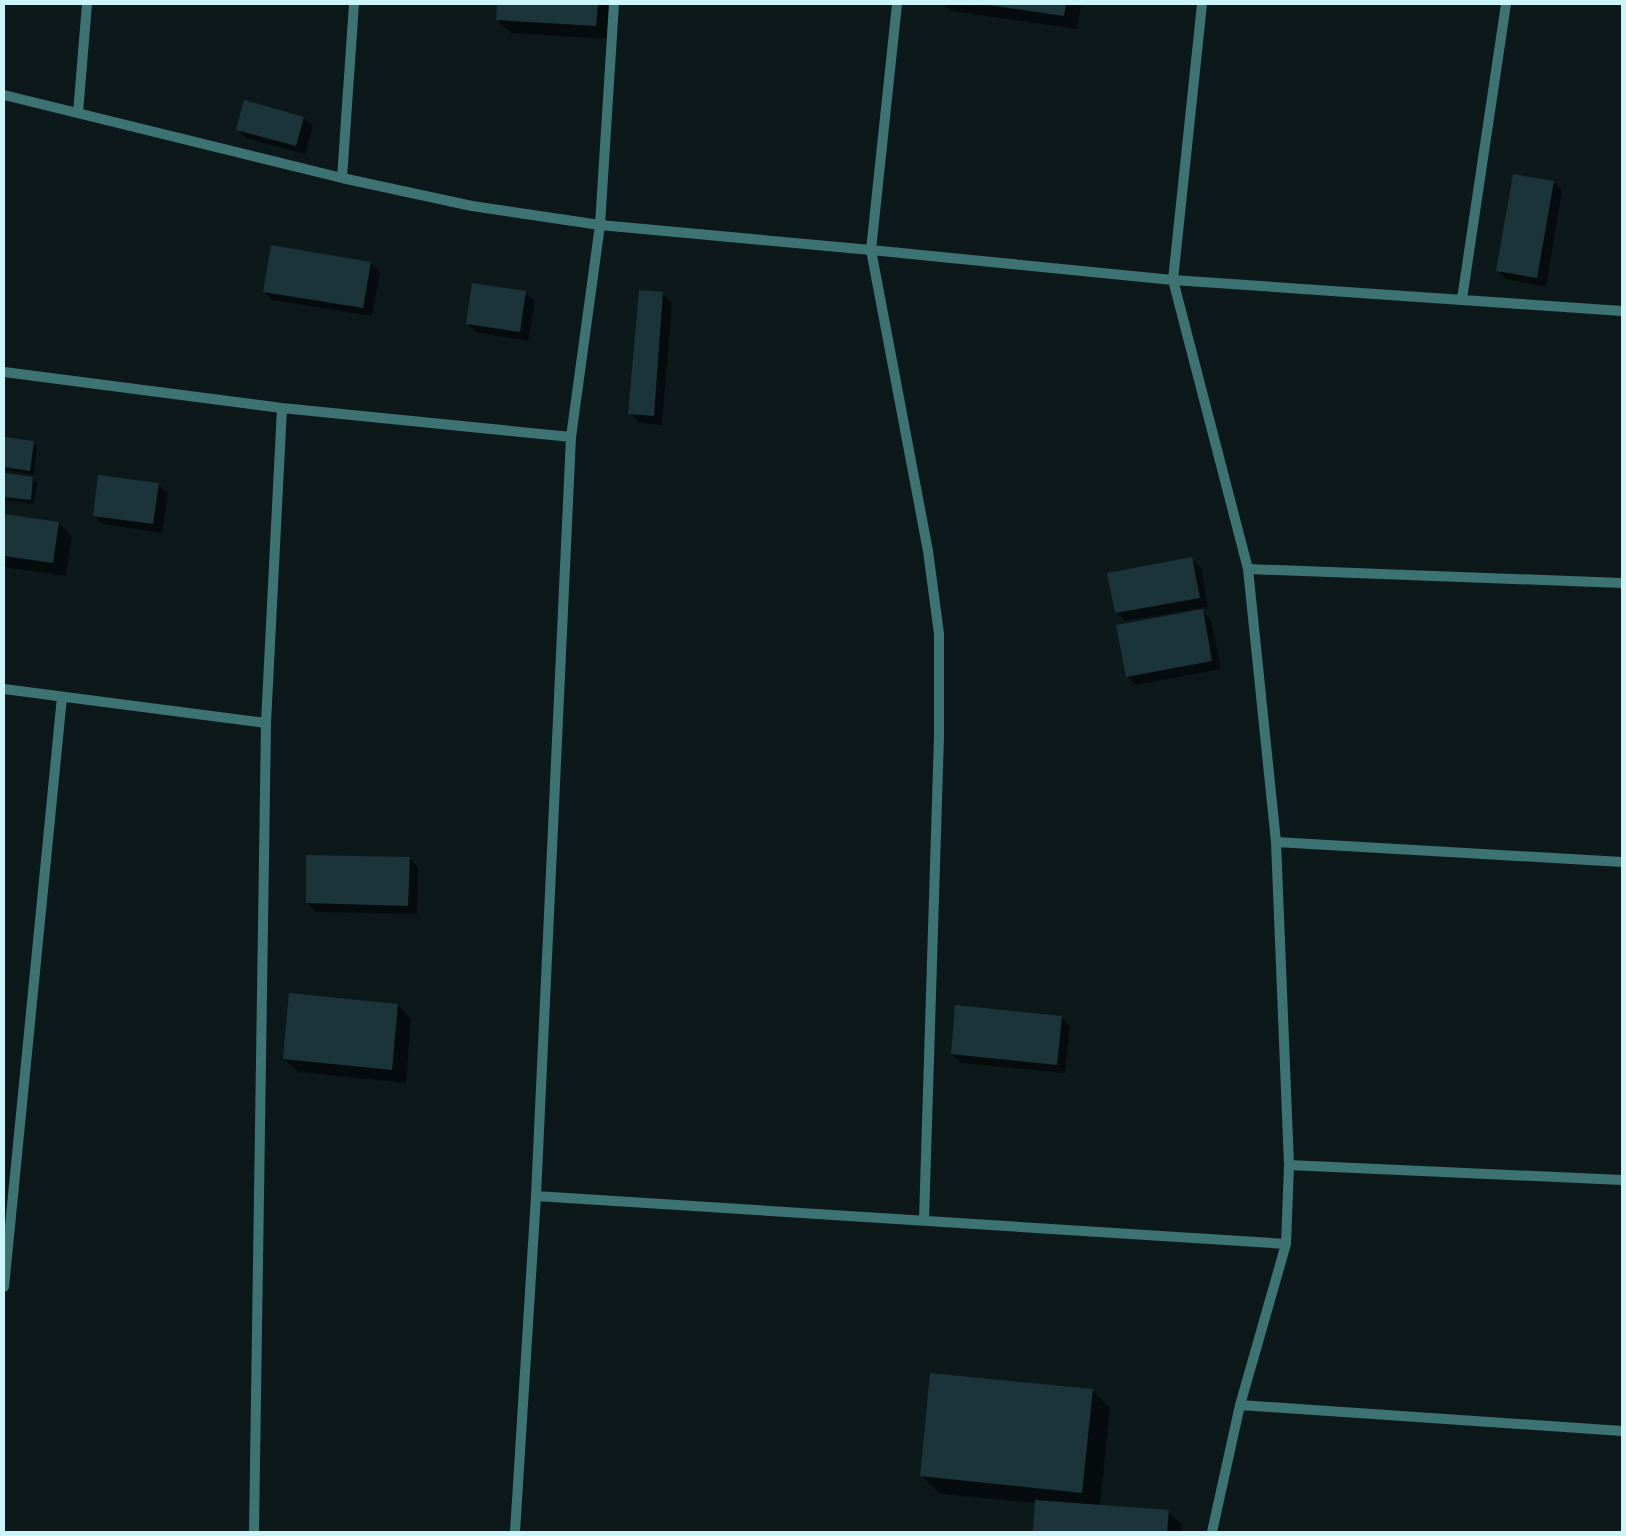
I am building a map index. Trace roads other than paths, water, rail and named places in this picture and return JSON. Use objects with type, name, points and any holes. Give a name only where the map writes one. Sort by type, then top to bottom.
[{"type":"street","points":[[78,113],[87,4]]},
{"type":"street","points":[[342,178],[354,4]]},
{"type":"street","points":[[514,1532],[536,1196],[571,437],[600,225],[614,4]]},
{"type":"street","points":[[897,4],[871,250],[928,551],[939,634],[939,736],[924,1220]]},
{"type":"street","points":[[1202,4],[1173,280],[1248,570],[1276,842],[1289,1165],[1286,1244],[1240,1405],[1212,1532]]},
{"type":"street","points":[[1462,300],[1506,4]]},
{"type":"street","points":[[4,95],[342,178],[472,206],[600,225],[1173,280],[1622,311]]},
{"type":"street","points":[[4,372],[282,408],[571,437]]},
{"type":"street","points":[[254,1532],[266,722],[282,408]]},
{"type":"street","points":[[1248,570],[1622,582]]},
{"type":"street","points":[[4,689],[266,722]]},
{"type":"street","points":[[4,1287],[62,697]]},
{"type":"street","points":[[1276,842],[1622,862]]},
{"type":"street","points":[[1289,1165],[1622,1180]]},
{"type":"street","points":[[536,1196],[1286,1244]]},
{"type":"street","points":[[1240,1405],[1622,1431]]}]
